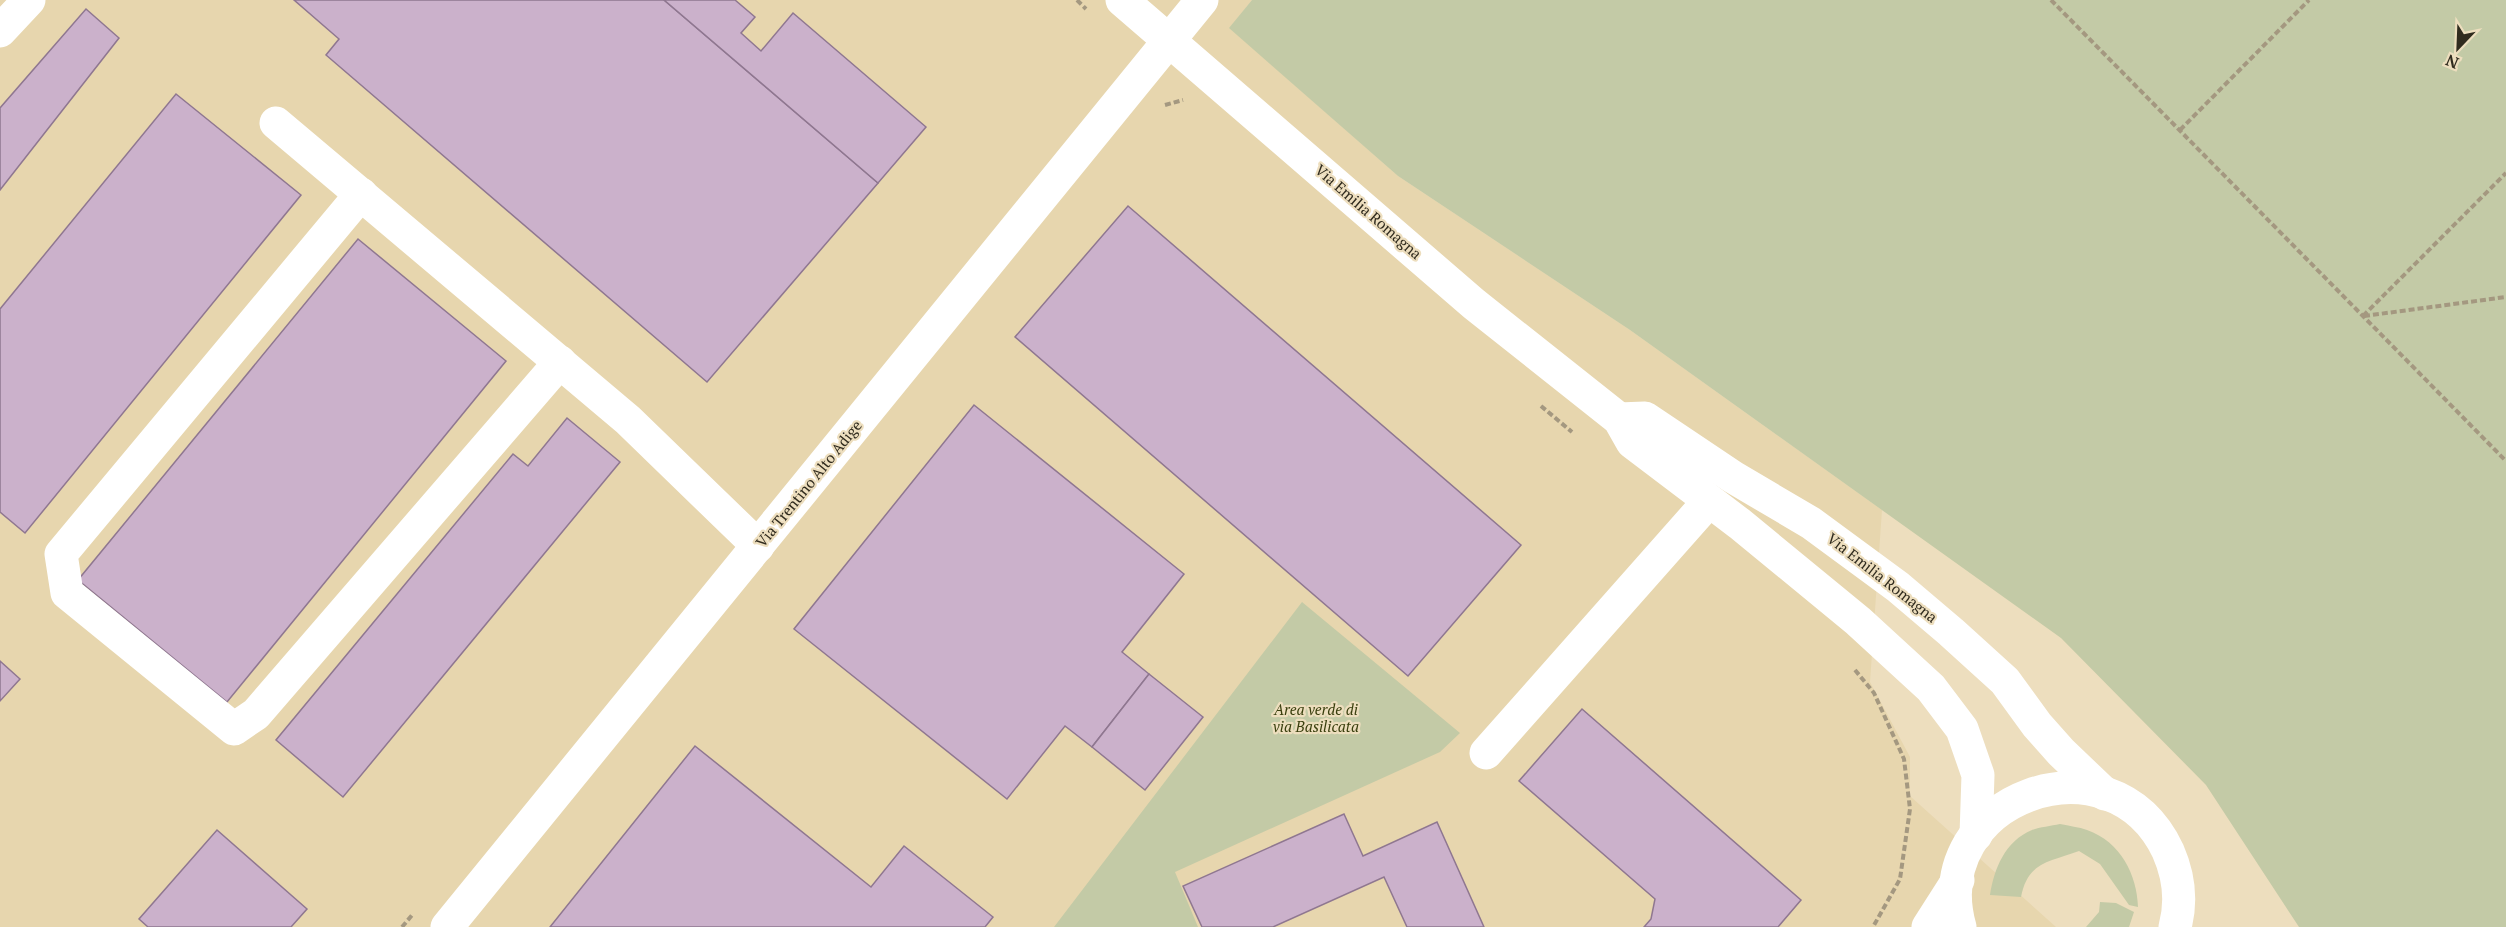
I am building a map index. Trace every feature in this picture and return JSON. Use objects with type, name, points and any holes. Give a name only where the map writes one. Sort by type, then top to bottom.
[{"type":"street","points":[[0,31],[29,0]]},
{"type":"street","name":"Via Emilia Romagna","points":[[1122,0],[1474,304],[1619,419],[1632,442],[1858,621],[1931,688],[1962,729],[1978,775],[1976,834]]},
{"type":"street","name":"Via Trentino Alto Adige","points":[[447,927],[1202,0]]},
{"type":"street","points":[[276,123],[628,420],[758,546]]},
{"type":"street","points":[[361,194],[62,554],[67,593],[234,729],[256,714],[560,362]]},
{"type":"street","name":"Via Emilia Romagna","points":[[1619,419],[1645,418],[1733,477],[1811,523],[1898,587],[2004,681],[2037,725],[2061,752],[2106,794]]},
{"type":"street","points":[[1486,753],[1709,501]]},
{"type":"street","name":"Via Emilia Romagna","points":[[1960,927],[1956,900],[1958,880],[1967,849],[1976,834],[2005,807],[2034,793],[2057,788],[2082,788],[2106,794],[2128,805],[2148,821],[2163,841],[2174,864],[2179,888],[2180,923]]},
{"type":"street","points":[[1928,927],[1958,880]]},
{"type":"path","points":[[1077,0],[1090,14]]},
{"type":"path","points":[[2051,0],[2506,461]]},
{"type":"path","points":[[2180,130],[2309,0]]},
{"type":"path","points":[[1126,95],[1151,109],[1182,99],[1190,102]]},
{"type":"path","points":[[2363,316],[2506,173]]},
{"type":"path","points":[[2363,316],[2506,297]]},
{"type":"path","points":[[1540,405],[1576,434]]},
{"type":"path","points":[[1851,666],[1874,693],[1904,759],[1910,809],[1900,879],[1873,927]]},
{"type":"shaded area","points":[[0,0],[1252,0],[1230,28],[1398,176],[1630,330],[1882,510],[1870,682],[1910,757],[1910,796],[2056,927],[0,927]]},
{"type":"green space","points":[[1252,0],[2506,0],[2506,927],[2299,927],[2206,785],[2061,638],[1630,330],[1398,176],[1229,28]]},
{"type":"green space","name":"Area verde di via Basilicata","points":[[1302,602],[1460,733],[1440,752],[1175,872],[1198,927],[1054,927]]},
{"type":"green space","points":[[2060,824],[2099,835],[2118,851],[2134,883],[2138,907],[2129,905],[2100,864],[2079,851],[2050,861],[2035,870],[2024,885],[2021,897],[1990,895],[1994,875],[2002,857],[2015,841],[2032,830]]},
{"type":"green space","points":[[2100,902],[2116,903],[2134,912],[2129,927],[2086,927],[2099,912]]},
{"type":"building","points":[[294,0],[664,0],[878,183],[707,382],[326,55],[339,39]]},
{"type":"building","points":[[664,0],[735,0],[755,17],[741,33],[761,51],[793,13],[926,127],[878,183]]},
{"type":"building","points":[[86,9],[119,38],[0,190],[0,108]]},
{"type":"building","points":[[176,94],[301,195],[25,533],[0,512],[0,309]]},
{"type":"building","points":[[1128,206],[1521,545],[1408,676],[1015,337]]},
{"type":"building","points":[[358,239],[506,361],[227,702],[78,580]]},
{"type":"building","points":[[974,405],[1184,574],[1122,652],[1149,674],[1092,747],[1065,726],[1007,799],[794,629]]},
{"type":"building","points":[[567,418],[620,462],[343,797],[276,740],[513,454],[528,466]]},
{"type":"building","points":[[0,661],[20,679],[0,701]]},
{"type":"building","points":[[1149,674],[1203,717],[1145,790],[1092,747]]},
{"type":"building","points":[[1582,709],[1801,900],[1778,927],[1644,927],[1651,919],[1655,899],[1519,781]]},
{"type":"building","points":[[695,746],[871,887],[904,846],[993,917],[985,927],[550,927]]},
{"type":"building","points":[[1344,814],[1363,856],[1437,822],[1484,927],[1407,927],[1384,877],[1273,927],[1202,927],[1183,886]]},
{"type":"building","points":[[217,830],[307,909],[291,927],[148,927],[139,919]]}]
